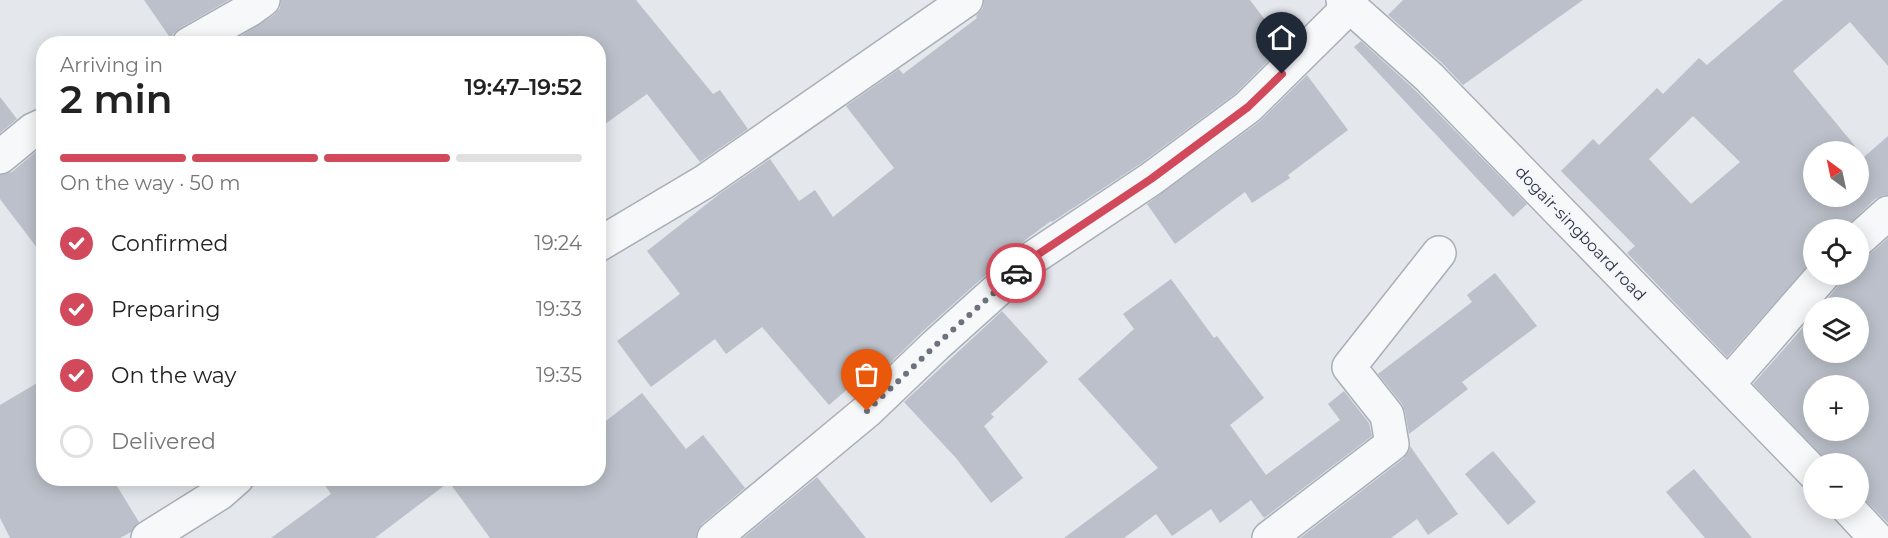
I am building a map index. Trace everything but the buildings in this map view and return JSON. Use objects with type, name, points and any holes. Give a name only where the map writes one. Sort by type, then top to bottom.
[{"type":"street","points":[[203,36],[263,0]]},
{"type":"street","points":[[606,240],[704,182],[966,0]]},
{"type":"street","points":[[714,538],[867,411],[1034,257],[1151,179],[1248,107],[1346,3]]},
{"type":"street","name":"dogair-singboard road","points":[[1346,3],[1429,77],[1803,462]]},
{"type":"street","points":[[0,157],[36,129]]},
{"type":"street","points":[[1869,230],[1888,213]]},
{"type":"street","points":[[1269,538],[1392,444],[1387,415],[1349,367],[1439,253]]},
{"type":"street","points":[[1728,384],[1814,285]]},
{"type":"street","points":[[148,538],[228,486]]},
{"type":"street","points":[[1858,519],[1876,538]]},
{"type":"way so far","points":[[867,411],[1016,273]]},
{"type":"route","points":[[1016,273],[1034,257],[1151,179],[1248,107],[1282,74]]}]
